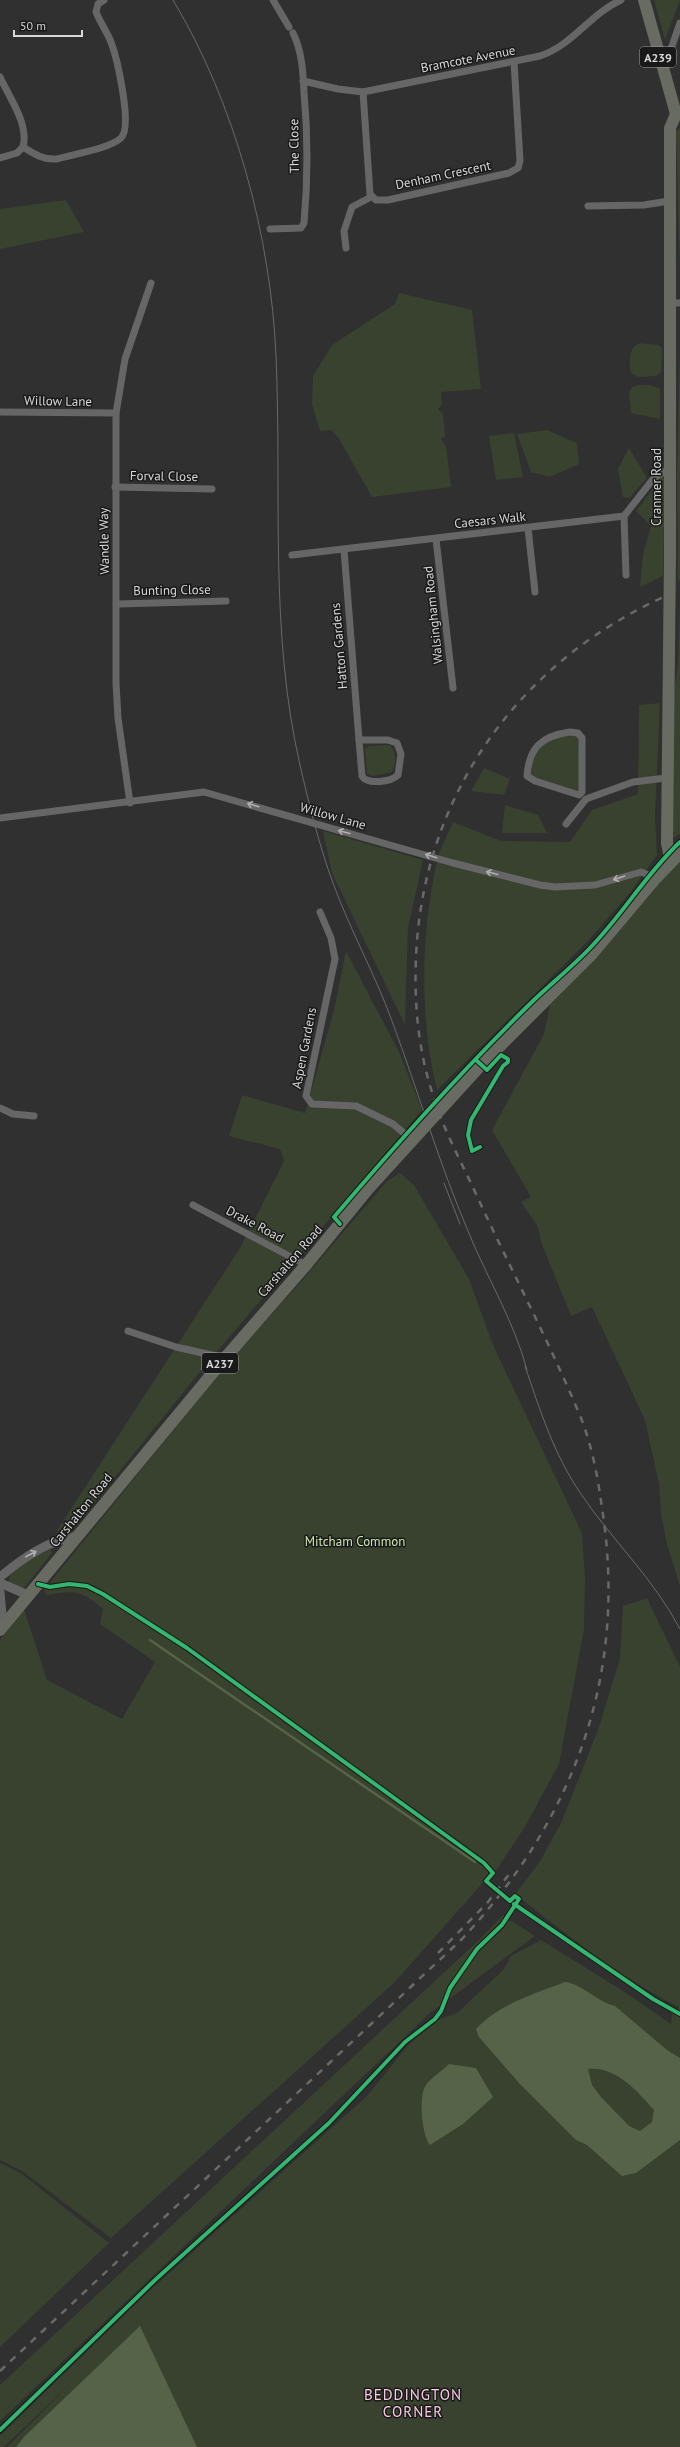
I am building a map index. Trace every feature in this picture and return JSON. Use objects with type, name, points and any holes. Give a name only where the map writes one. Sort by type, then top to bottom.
[{"type":"main road","name":"A239","points":[[644,0],[658,58],[678,116]]},
{"type":"main road","name":"Cranmer Road","points":[[677,856],[669,853],[667,843],[666,778],[670,468],[675,303],[669,201],[670,128],[678,116]]},
{"type":"main road","name":"Carshalton Road","points":[[3,1626],[225,1358],[306,1265],[369,1188],[470,1076],[592,954],[656,878],[677,856]]},
{"type":"street","points":[[23,147],[48,160],[114,144],[122,138],[125,131],[122,93],[111,42],[96,12],[98,4],[104,0]]},
{"type":"street","name":"The Close","points":[[270,229],[301,228],[304,223],[308,136],[299,47],[291,30],[273,0]]},
{"type":"street","name":"Bramcote Avenue","points":[[303,81],[338,90],[363,92],[540,56],[558,49],[600,13],[621,0]]},
{"type":"street","points":[[658,58],[671,49],[680,23]]},
{"type":"street","name":"Denham Crescent","points":[[371,197],[376,200],[388,200],[516,170],[520,162],[514,62]]},
{"type":"street","points":[[0,77],[22,124],[25,137],[23,147],[17,153],[0,158]]},
{"type":"street","points":[[346,248],[344,231],[352,207],[371,197],[369,191],[363,92]]},
{"type":"street","points":[[588,206],[644,205],[669,201]]},
{"type":"street","name":"Wandle Way","points":[[130,802],[118,718],[118,604],[115,488],[116,413],[124,359],[151,283]]},
{"type":"street","name":"Willow Lane","points":[[0,412],[116,413]]},
{"type":"street","points":[[626,575],[624,516],[654,478],[670,468]]},
{"type":"street","name":"Forval Close","points":[[115,488],[212,489]]},
{"type":"street","name":"Caesars Walk","points":[[292,555],[624,516]]},
{"type":"street","points":[[528,528],[535,592]]},
{"type":"street","name":"Walsingham Road","points":[[436,538],[453,688]]},
{"type":"street","name":"Hatton Gardens","points":[[344,550],[359,740],[362,776],[364,779],[370,781],[383,780],[398,775],[401,754],[397,743],[388,740],[359,740]]},
{"type":"street","name":"Bunting Close","points":[[118,604],[226,601]]},
{"type":"street","points":[[581,793],[579,795],[535,781],[527,776],[528,762],[533,751],[547,738],[570,732],[578,733],[582,738],[581,793],[586,799]]},
{"type":"street","points":[[566,824],[586,799],[633,782],[666,778]]},
{"type":"street","name":"Willow Lane","points":[[0,818],[204,792],[211,796],[230,798],[290,817],[454,863],[555,887],[595,885],[641,872],[656,878]]},
{"type":"street","name":"Aspen Gardens","points":[[320,912],[331,938],[335,959],[306,1096],[312,1104],[356,1106],[393,1124],[414,1137]]},
{"type":"street","points":[[0,1108],[13,1114],[34,1116]]},
{"type":"street","name":"Drake Road","points":[[193,1205],[306,1265]]},
{"type":"street","points":[[128,1331],[176,1347],[225,1358]]},
{"type":"street","points":[[0,1577],[20,1560],[61,1539],[78,1536]]},
{"type":"street","points":[[0,1583],[28,1595]]},
{"type":"street","points":[[0,1592],[3,1626]]},
{"type":"green space","points":[[654,0],[680,0],[665,40]]},
{"type":"green space","points":[[680,128],[680,268],[676,131]]},
{"type":"green space","points":[[66,200],[84,232],[0,249],[0,209]]},
{"type":"green space","points":[[399,293],[472,310],[481,389],[441,392],[442,405],[438,409],[443,414],[445,436],[441,439],[446,446],[451,487],[372,497],[338,437],[331,430],[320,431],[312,404],[313,376],[332,345],[395,304]]},
{"type":"green space","points":[[640,343],[658,345],[662,348],[661,372],[656,376],[639,377],[631,373],[631,351]]},
{"type":"green space","points":[[680,351],[680,580],[678,581],[677,474]]},
{"type":"green space","points":[[637,385],[650,385],[660,389],[660,419],[631,413],[629,392],[632,387]]},
{"type":"green space","points":[[547,430],[577,443],[579,464],[550,477],[531,472],[517,434]]},
{"type":"green space","points":[[514,433],[523,477],[496,480],[489,436]]},
{"type":"green space","points":[[629,448],[647,478],[629,498],[623,497],[618,469]]},
{"type":"green space","points":[[665,473],[663,576],[640,587],[643,554],[651,526],[636,511]]},
{"type":"green space","points":[[680,602],[680,834],[672,839],[673,702],[678,663]]},
{"type":"green space","points":[[660,703],[655,815],[657,855],[630,893],[585,944],[437,1090],[427,1035],[424,978],[425,949],[427,920],[437,859],[453,822],[501,841],[570,842],[592,810],[638,794],[639,705]]},
{"type":"green space","points":[[556,732],[578,736],[581,791],[578,793],[535,780],[528,769],[529,758]]},
{"type":"green space","points":[[390,745],[394,751],[395,758],[392,772],[373,776],[367,774],[365,749],[369,746]]},
{"type":"green space","points":[[484,768],[510,779],[504,795],[471,791]]},
{"type":"green space","points":[[505,805],[538,815],[547,833],[502,833]]},
{"type":"green space","points":[[323,831],[423,860],[408,928],[405,1025],[332,873]]},
{"type":"green space","points":[[680,859],[680,1586],[667,1544],[661,1514],[659,1484],[645,1420],[592,1307],[571,1316],[541,1242],[538,1227],[521,1202],[531,1197],[492,1130],[544,1034],[550,1005],[594,959]]},
{"type":"green space","points":[[346,951],[400,1054],[422,1110],[199,1373],[77,1524],[56,1532],[240,1248],[284,1161],[280,1149],[229,1136],[242,1095],[305,1113],[334,1010]]},
{"type":"green space","name":"Mitcham Common","points":[[400,1173],[414,1185],[469,1279],[493,1345],[582,1533],[585,1576],[584,1629],[559,1764],[526,1825],[490,1880],[485,1880],[394,1983],[111,2238],[22,2171],[0,2160],[0,1640],[24,1609],[47,1680],[122,1719],[155,1662],[100,1624],[103,1609],[89,1598],[71,1592],[47,1595],[44,1590],[229,1361],[298,1285],[387,1181]]},
{"type":"green space","points":[[50,1549],[52,1553],[24,1588],[9,1585],[9,1579],[17,1568],[23,1563]]},
{"type":"green space","points":[[647,1598],[680,1667],[680,2447],[7,2447],[73,2381],[4,2447],[0,2447],[0,2436],[145,2295],[367,2096],[409,2044],[440,2019],[457,2013],[504,1969],[511,1956],[541,1940],[628,1994],[671,2024],[672,2015],[679,2007],[636,1983],[595,1955],[515,1894],[539,1863],[561,1823],[598,1730],[620,1658],[623,1606]]},
{"type":"green space","points":[[503,1915],[507,1921],[512,1921],[535,1936],[430,2013],[0,2421],[0,2385],[481,1938]]},
{"type":"green space","points":[[0,2163],[22,2174],[109,2243],[0,2347]]},
{"type":"shaded area","points":[[565,1982],[572,1983],[602,2001],[615,2006],[667,2050],[680,2058],[680,2140],[636,2173],[622,2176],[587,2145],[576,2140],[519,2083],[479,2037],[476,2029],[485,2020],[506,2006]],"holes":[[[588,2069],[608,2071],[625,2081],[633,2088],[654,2110],[652,2122],[640,2131],[629,2126],[601,2097],[592,2085]]]},
{"type":"shaded area","points":[[449,2064],[476,2068],[493,2097],[463,2124],[430,2145],[423,2125],[422,2097],[428,2082]]},
{"type":"shaded area","points":[[140,2326],[197,2447],[16,2447],[24,2437]]},
{"type":"waterway","points":[[150,1640],[475,1862]]},
{"type":"tram line","points":[[173,0],[195,40],[215,82],[232,127],[258,218],[267,265],[273,311],[276,356],[280,613],[284,664],[290,715],[311,809],[323,854],[333,883],[402,1047],[457,1205],[475,1248],[515,1334],[527,1370]]},
{"type":"tram line","points":[[444,1183],[460,1224]]},
{"type":"tram line","points":[[525,1366],[548,1432],[571,1479],[593,1511],[658,1593],[680,1629]]},
{"type":"railway","points":[[0,2371],[462,1939],[502,1893],[535,1844],[563,1793],[584,1740],[599,1685],[607,1628],[608,1569],[599,1485],[585,1429],[569,1389],[489,1222],[437,1108],[424,1061],[418,1026],[416,957],[423,896],[439,838],[462,784],[493,734],[531,690],[575,650],[625,617],[680,590]]},
{"type":"railway","points":[[438,1953],[488,1902],[510,1873]]},
{"type":"cycle path","points":[[340,1224],[334,1217],[407,1133],[509,1025],[590,948],[613,922],[656,867],[680,842]]},
{"type":"cycle path","points":[[476,1060],[487,1070],[501,1055],[508,1059],[508,1062],[503,1066],[471,1120],[468,1135],[472,1151],[480,1147]]},
{"type":"cycle path","points":[[0,2430],[155,2280],[329,2123],[405,2042],[435,2019],[441,2011],[450,1988],[477,1949],[502,1925],[519,1899],[515,1896],[510,1901],[486,1881],[493,1873],[484,1863],[187,1648],[103,1594],[87,1586],[69,1584],[50,1587],[38,1584]]},
{"type":"cycle path","points":[[514,1904],[653,1999],[680,2014]]},
{"type":"district","name":"BEDDINGTON CORNER","points":[[413,2402]]}]
